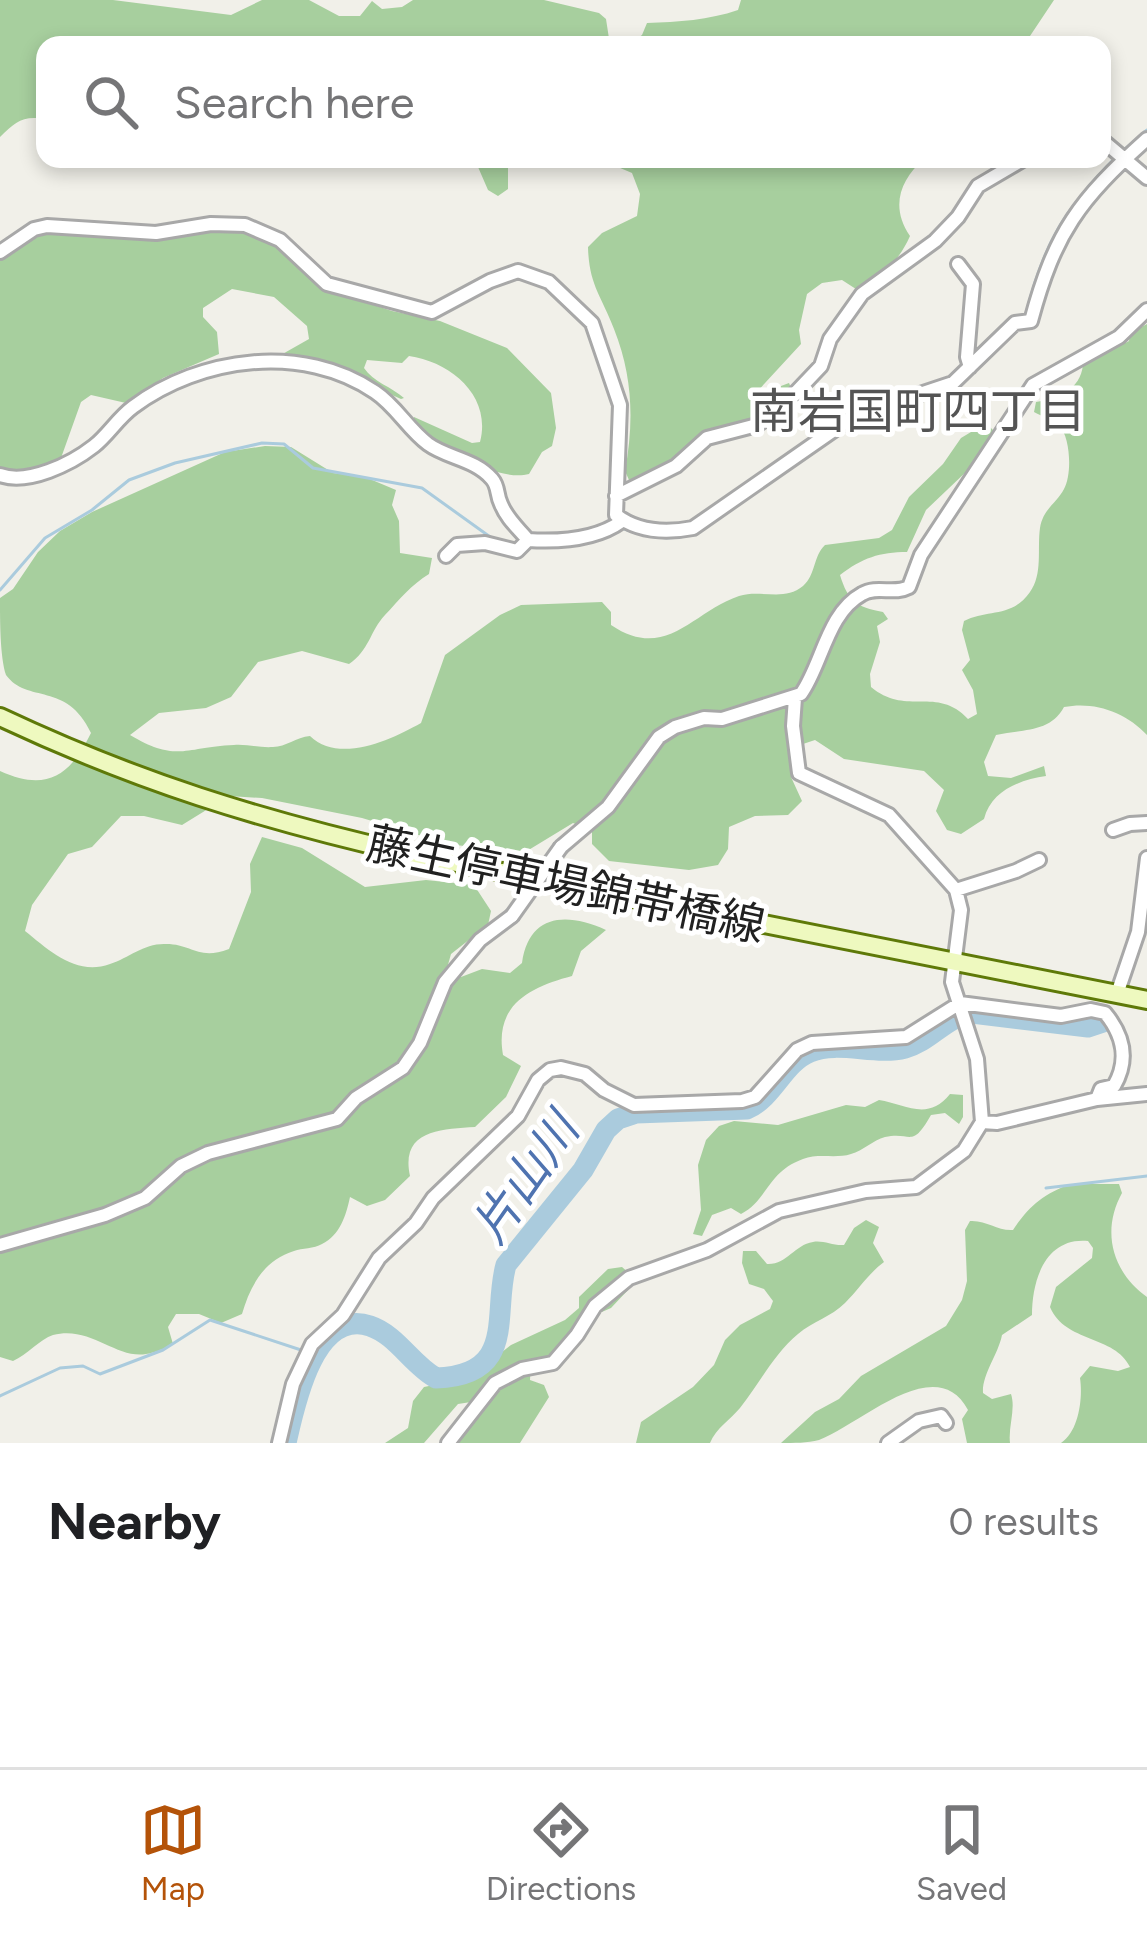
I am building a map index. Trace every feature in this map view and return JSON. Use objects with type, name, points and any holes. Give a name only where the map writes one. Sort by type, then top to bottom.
[{"type":"main road","name":"藤生停車場錦帯橋線","points":[[0,717],[183,794],[294,827],[1147,1000]]},
{"type":"street","points":[[0,252],[47,226],[156,233],[229,223],[262,230],[280,241],[327,284],[432,312],[501,275],[531,273],[571,299],[598,334],[620,405],[616,515],[622,521],[672,532],[693,528],[854,416],[938,391],[1015,323],[1031,321],[1057,240],[1095,188],[1147,140]]},
{"type":"street","points":[[1111,147],[1147,178]]},
{"type":"street","points":[[616,496],[676,466],[707,438],[758,425],[783,406],[821,366],[830,339],[862,294],[935,241],[978,186],[1009,168]]},
{"type":"street","points":[[958,264],[973,284],[970,367]]},
{"type":"street","points":[[0,1245],[85,1222],[146,1198],[181,1166],[208,1153],[338,1119],[356,1098],[403,1068],[420,1043],[445,982],[480,940],[512,916],[561,847],[608,807],[659,737],[704,718],[722,719],[795,698],[806,688],[824,644],[854,600],[869,590],[894,592],[909,587],[921,555],[1033,385],[1119,337],[1147,310]]},
{"type":"street","points":[[0,475],[18,478],[63,464],[97,444],[134,406],[208,367],[289,362],[356,381],[387,401],[433,447],[487,474],[510,520],[528,540],[565,541],[603,532],[622,521]]},
{"type":"street","points":[[446,556],[457,545],[485,543],[517,551],[528,540]]},
{"type":"street","points":[[448,1443],[495,1383],[522,1369],[553,1363],[595,1306],[629,1278],[706,1250],[779,1211],[866,1191],[916,1187],[964,1151],[982,1122],[977,1059],[952,982],[961,910],[956,890],[890,815],[799,773],[795,698]]},
{"type":"street","points":[[1113,830],[1147,823]]},
{"type":"street","points":[[1117,994],[1138,932],[1147,858]]},
{"type":"street","points":[[956,890],[1039,860]]},
{"type":"street","points":[[279,1443],[293,1384],[312,1344],[343,1315],[380,1258],[416,1223],[433,1198],[518,1116],[538,1080],[550,1070],[573,1069],[634,1105],[742,1101],[755,1097],[797,1051],[812,1043],[906,1037],[962,1011],[1061,1016],[1091,1010],[1105,1013],[1120,1036],[1124,1064],[1114,1086],[1101,1089],[1096,1099]]},
{"type":"street","points":[[982,1122],[997,1123],[1096,1099],[1147,1094]]},
{"type":"street","points":[[888,1443],[919,1421],[941,1416],[946,1423]]},
{"type":"green space","points":[[0,0],[113,0],[231,15],[262,0],[309,0],[339,16],[360,16],[372,1],[382,9],[402,7],[413,0],[544,0],[599,13],[606,19],[609,36],[36,36],[36,118],[20,121],[0,137]]},
{"type":"green space","points":[[741,0],[1054,0],[1030,36],[641,36],[647,23],[738,10]]},
{"type":"green space","points":[[478,168],[508,168],[508,189],[498,196],[488,190]]},
{"type":"green space","points":[[620,168],[916,168],[900,194],[900,215],[910,236],[901,253],[859,291],[842,280],[822,283],[807,294],[799,330],[801,344],[754,395],[754,405],[762,406],[781,386],[789,383],[792,390],[756,421],[708,430],[662,468],[629,480],[625,471],[630,435],[628,382],[614,329],[593,281],[588,247],[602,233],[637,216],[640,194],[632,173]]},
{"type":"green space","points":[[224,228],[262,235],[326,289],[440,321],[507,348],[551,393],[556,428],[552,446],[542,452],[529,474],[501,473],[468,460],[413,422],[414,417],[472,443],[480,442],[480,410],[465,384],[453,374],[409,356],[402,363],[367,360],[364,368],[368,373],[401,399],[316,361],[279,356],[309,339],[307,326],[274,297],[232,289],[203,308],[203,317],[217,332],[219,354],[163,378],[126,403],[91,395],[81,402],[61,458],[24,471],[0,471],[0,253],[34,231],[162,236]]},
{"type":"green space","points":[[1147,324],[1147,735],[1119,714],[1075,706],[1064,707],[1043,726],[996,735],[984,762],[988,776],[1011,778],[1044,766],[1046,776],[1008,789],[993,801],[984,819],[961,834],[947,830],[936,811],[944,790],[924,771],[844,759],[815,740],[791,748],[791,777],[802,801],[788,815],[755,816],[729,827],[728,849],[718,865],[689,870],[609,861],[592,844],[592,831],[573,823],[522,854],[449,844],[362,818],[262,798],[229,796],[182,825],[121,816],[92,847],[68,854],[32,905],[25,931],[64,960],[86,967],[110,964],[156,945],[174,944],[209,953],[229,949],[251,892],[250,864],[262,837],[302,848],[365,887],[426,880],[474,885],[491,911],[488,925],[451,954],[446,972],[461,977],[482,969],[510,973],[522,963],[532,935],[552,921],[577,921],[606,930],[581,951],[572,976],[530,992],[510,1010],[504,1023],[503,1055],[521,1066],[506,1097],[475,1127],[437,1131],[417,1141],[411,1149],[410,1176],[385,1200],[367,1206],[350,1197],[333,1236],[319,1246],[274,1261],[254,1284],[242,1314],[221,1323],[199,1314],[176,1314],[168,1327],[173,1344],[149,1353],[124,1352],[66,1333],[48,1337],[13,1361],[0,1357],[0,771],[32,780],[56,776],[75,759],[91,733],[71,706],[25,689],[6,675],[0,598],[13,589],[38,552],[60,531],[225,452],[265,446],[291,447],[333,473],[365,477],[396,490],[392,505],[399,521],[400,553],[432,558],[429,574],[385,615],[356,659],[349,664],[302,651],[258,662],[231,697],[206,708],[159,713],[130,735],[171,751],[234,745],[278,747],[310,736],[322,744],[350,749],[380,742],[421,723],[445,655],[521,605],[602,602],[611,612],[611,625],[648,638],[678,630],[739,596],[796,591],[807,582],[825,545],[879,538],[892,530],[909,497],[943,464],[961,438],[986,423],[993,430],[988,445],[926,510],[907,552],[872,557],[840,575],[854,601],[883,612],[888,619],[877,626],[880,642],[871,687],[897,700],[944,704],[968,719],[977,714],[973,690],[962,670],[970,660],[964,621],[1015,606],[1030,592],[1038,569],[1042,521],[1068,475],[1063,431],[1034,412],[1036,402],[1067,392],[1083,365],[1129,341],[1130,333]]},
{"type":"green space","points":[[950,1094],[963,1095],[959,1124],[945,1113],[931,1115],[915,1136],[885,1137],[855,1153],[803,1159],[782,1171],[750,1208],[741,1214],[731,1208],[712,1215],[702,1236],[693,1234],[701,1210],[698,1165],[706,1140],[719,1126],[734,1121],[778,1125],[879,1100],[925,1109]]},
{"type":"green space","points":[[1071,1184],[1119,1184],[1122,1193],[1111,1236],[1125,1276],[1147,1297],[1147,1443],[1061,1443],[1076,1422],[1080,1378],[1090,1366],[1118,1371],[1130,1367],[1113,1349],[1067,1327],[1050,1307],[1056,1287],[1092,1258],[1088,1241],[1052,1253],[1039,1275],[1032,1315],[1002,1335],[983,1393],[992,1399],[1011,1394],[1010,1443],[967,1443],[962,1419],[968,1410],[954,1393],[937,1387],[897,1397],[819,1440],[781,1443],[861,1376],[946,1326],[967,1281],[965,1230],[970,1221],[1013,1230],[1038,1202]]},
{"type":"green space","points":[[866,1220],[879,1227],[873,1243],[884,1262],[840,1308],[789,1342],[710,1443],[636,1443],[641,1422],[693,1387],[714,1365],[725,1340],[740,1325],[770,1309],[773,1301],[764,1289],[749,1284],[743,1251],[756,1251],[767,1264],[774,1263],[813,1242],[844,1245],[854,1228]]},
{"type":"green space","points":[[622,1267],[630,1274],[628,1290],[611,1308],[581,1321],[548,1359],[531,1362],[530,1380],[544,1385],[549,1397],[520,1443],[458,1443],[481,1410],[471,1402],[458,1404],[424,1443],[385,1443],[408,1428],[413,1401],[424,1387],[469,1378],[511,1345],[565,1320],[579,1308],[579,1297],[608,1269]]},
{"type":"waterway","points":[[1123,151],[1147,130]]},
{"type":"waterway","points":[[1111,162],[1116,157]]},
{"type":"waterway","points":[[1026,314],[1049,246],[1083,193],[1106,168]]},
{"type":"waterway","points":[[850,425],[951,391],[1015,332]]},
{"type":"waterway","points":[[0,590],[45,538],[92,510],[129,480],[175,463],[262,443],[284,444],[313,468],[422,488],[493,539]]},
{"type":"waterway","points":[[622,528],[658,537],[694,533]]},
{"type":"waterway","name":"片山川","points":[[286,1443],[310,1364],[334,1331],[351,1324],[380,1330],[436,1378],[480,1366],[497,1339],[506,1265],[618,1119],[636,1113],[747,1109],[810,1052],[833,1047],[905,1048],[972,1013],[1088,1027],[1103,1022]]},
{"type":"waterway","points":[[1046,1188],[1147,1176]]},
{"type":"waterway","points":[[0,1396],[60,1368],[83,1366],[100,1374],[163,1350],[210,1320],[301,1350]]},
{"type":"district","name":"南岩国町四丁目","points":[[918,411]]}]
